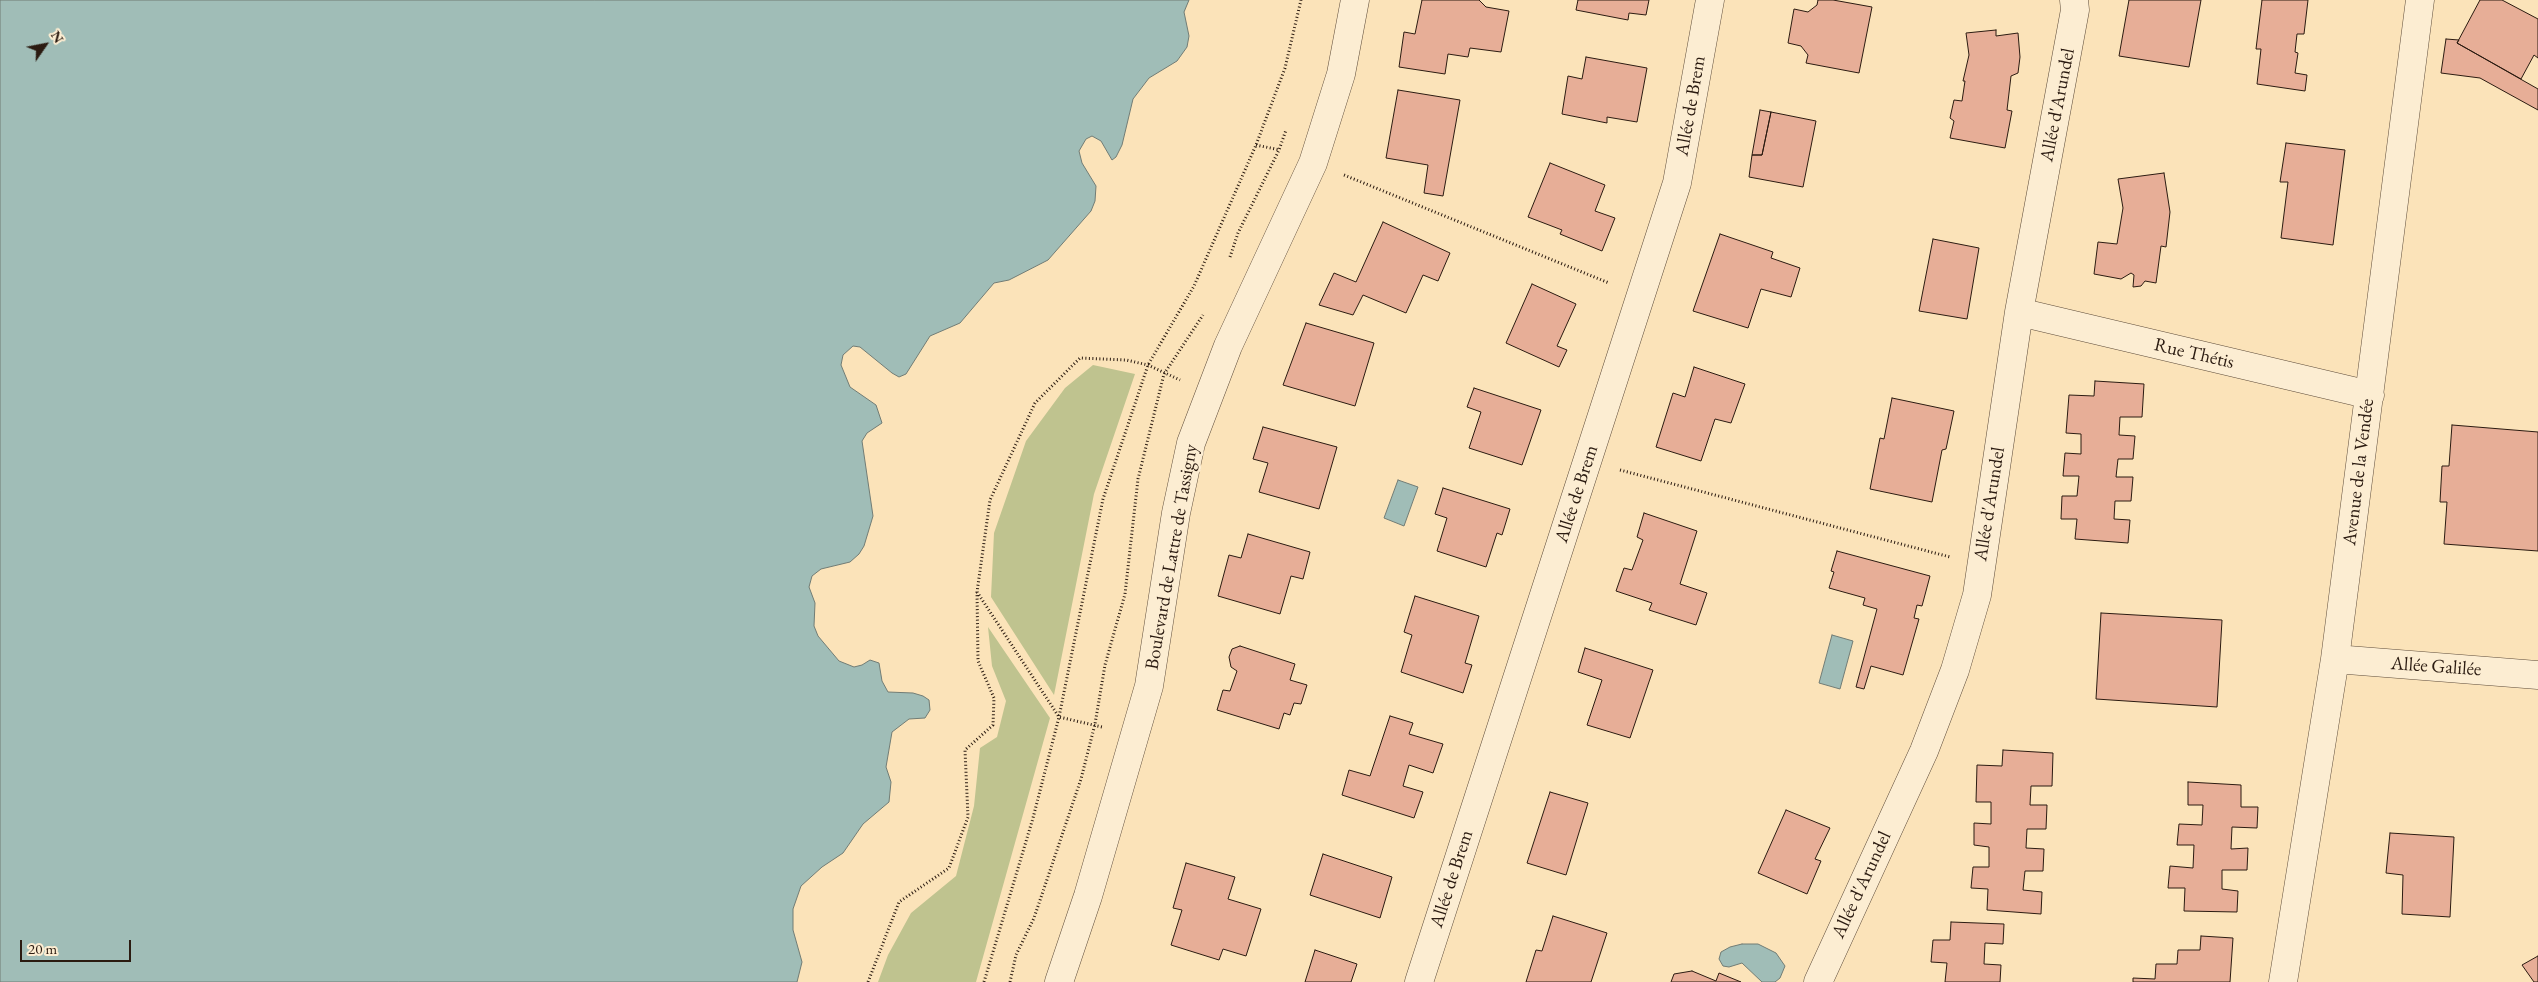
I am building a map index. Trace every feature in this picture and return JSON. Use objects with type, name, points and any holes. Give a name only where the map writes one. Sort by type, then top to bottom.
[{"type":"street","name":"Boulevard de Lattre de Tassigny","points":[[1059,982],[1088,896],[1149,686],[1176,513],[1190,443],[1208,391],[1287,215],[1313,163],[1341,74],[1355,0]]},
{"type":"street","name":"Allée de Brem","points":[[1419,982],[1677,183],[1710,0]]},
{"type":"street","name":"Allée d'Arundel","points":[[1818,982],[1924,751],[1955,670],[1977,595],[2020,312],[2076,10],[2074,0]]},
{"type":"street","name":"Avenue de la Vendée","points":[[2283,982],[2335,659],[2420,0]]},
{"type":"street","name":"Rue Thétis","points":[[2020,312],[2370,395]]},
{"type":"street","name":"Allée Galilée","points":[[2335,659],[2538,675]]},
{"type":"path","points":[[984,982],[1033,818],[1059,717],[1103,499],[1148,365],[1194,286],[1256,145],[1285,68],[1301,0]]},
{"type":"path","points":[[1256,145],[1279,150],[1313,163],[1639,296]]},
{"type":"path","points":[[868,982],[900,902],[949,868],[968,817],[965,750],[993,725],[994,698],[978,661],[977,592],[990,500],[1035,403],[1080,358],[1126,360],[1148,365],[1208,391]]},
{"type":"path","points":[[1588,461],[1981,565]]},
{"type":"path","points":[[977,592],[1059,717],[1095,724],[1134,737]]},
{"type":"green space","points":[[1093,365],[1135,374],[1094,494],[1054,695],[991,597],[994,533],[1026,441],[1065,388]]},
{"type":"green space","points":[[988,627],[1050,718],[976,982],[878,982],[888,955],[911,913],[956,876],[974,806],[980,748],[997,737],[1006,701],[992,666]]},
{"type":"water","points":[[0,0],[1189,0],[1184,12],[1189,36],[1187,47],[1177,61],[1149,78],[1133,99],[1122,145],[1116,157],[1112,160],[1101,141],[1092,136],[1086,139],[1079,151],[1082,163],[1096,186],[1095,201],[1091,211],[1048,260],[1009,280],[994,283],[960,323],[930,336],[906,374],[899,377],[892,373],[860,347],[853,346],[843,355],[841,365],[850,387],[876,405],[882,423],[867,433],[862,441],[873,516],[864,546],[859,554],[850,562],[821,569],[812,576],[809,587],[815,603],[814,626],[818,636],[839,661],[854,667],[870,660],[879,663],[882,681],[888,692],[913,693],[923,696],[929,700],[930,710],[925,718],[909,719],[892,732],[886,767],[891,782],[889,802],[863,824],[843,853],[822,867],[801,886],[793,909],[793,930],[802,962],[797,982],[0,982]]},
{"type":"water","points":[[1398,480],[1418,487],[1404,526],[1384,518]]},
{"type":"water","points":[[1832,635],[1853,641],[1840,689],[1819,683]]},
{"type":"water","points":[[1742,944],[1758,944],[1776,953],[1785,966],[1780,978],[1775,982],[1762,982],[1742,963],[1729,967],[1723,966],[1719,959],[1721,952]]},
{"type":"building","points":[[1422,0],[1479,0],[1486,7],[1509,11],[1501,52],[1470,48],[1468,57],[1448,54],[1445,74],[1399,67],[1404,32],[1415,34]]},
{"type":"building","points":[[1578,0],[1649,0],[1646,15],[1629,13],[1628,20],[1576,10]]},
{"type":"building","points":[[1818,0],[1833,0],[1872,7],[1859,73],[1806,63],[1808,55],[1801,46],[1788,43],[1794,9],[1808,12],[1817,5]]},
{"type":"building","points":[[2129,0],[2201,0],[2189,67],[2119,56]]},
{"type":"building","points":[[2262,0],[2308,0],[2304,34],[2297,34],[2295,52],[2298,53],[2295,73],[2307,75],[2305,91],[2257,84],[2261,49],[2256,49]]},
{"type":"building","points":[[2480,0],[2502,0],[2538,19],[2538,58],[2534,55],[2521,79],[2457,43]]},
{"type":"building","points":[[1996,30],[1996,36],[2018,33],[2020,57],[2018,73],[2011,76],[2007,110],[2012,111],[2005,148],[1950,138],[1954,121],[1950,118],[1954,100],[1962,101],[1965,81],[1963,81],[1969,55],[1966,33]]},
{"type":"building","points":[[2446,39],[2459,40],[2457,43],[2538,89],[2538,110],[2480,78],[2441,73]]},
{"type":"building","points":[[1586,57],[1647,68],[1637,122],[1607,117],[1607,123],[1562,114],[1568,76],[1582,79]]},
{"type":"building","points":[[1398,90],[1460,100],[1443,196],[1424,193],[1428,165],[1386,158]]},
{"type":"building","points":[[1760,110],[1771,112],[1762,155],[1752,155]]},
{"type":"building","points":[[1771,112],[1816,121],[1803,187],[1749,177],[1752,155],[1762,155]]},
{"type":"building","points":[[2286,143],[2345,150],[2333,245],[2281,238],[2288,182],[2280,182]]},
{"type":"building","points":[[1550,163],[1605,185],[1595,211],[1615,218],[1602,251],[1560,234],[1562,230],[1528,217]]},
{"type":"building","points":[[2164,173],[2170,212],[2166,247],[2161,246],[2156,283],[2145,281],[2141,286],[2133,287],[2134,275],[2131,273],[2121,279],[2094,274],[2098,242],[2117,244],[2123,208],[2118,179]]},
{"type":"building","points":[[1383,222],[1450,253],[1438,281],[1423,275],[1406,313],[1363,295],[1353,315],[1319,305],[1334,273],[1356,282]]},
{"type":"building","points":[[1720,234],[1773,252],[1771,258],[1800,268],[1791,297],[1761,289],[1748,328],[1693,311]]},
{"type":"building","points":[[1933,239],[1979,248],[1967,319],[1919,311]]},
{"type":"building","points":[[1532,284],[1576,304],[1557,346],[1567,350],[1559,367],[1506,343]]},
{"type":"building","points":[[1306,323],[1374,343],[1355,406],[1283,385]]},
{"type":"building","points":[[1694,367],[1745,384],[1731,423],[1715,419],[1701,461],[1656,447],[1673,393],[1685,397]]},
{"type":"building","points":[[2095,381],[2144,384],[2142,417],[2120,417],[2119,435],[2135,436],[2133,459],[2118,459],[2116,477],[2133,477],[2131,501],[2115,501],[2114,519],[2130,520],[2128,543],[2075,539],[2077,519],[2061,519],[2062,496],[2077,496],[2079,476],[2063,476],[2065,453],[2081,454],[2081,434],[2066,433],[2069,395],[2094,396]]},
{"type":"building","points":[[1474,388],[1541,410],[1522,465],[1469,448],[1481,412],[1467,407]]},
{"type":"building","points":[[1892,398],[1954,411],[1946,449],[1942,450],[1932,502],[1870,489],[1880,438],[1884,439]]},
{"type":"building","points":[[2452,425],[2538,432],[2538,551],[2444,544],[2447,502],[2440,502],[2442,466],[2449,466]]},
{"type":"building","points":[[1263,427],[1337,447],[1319,509],[1259,492],[1268,463],[1253,459]]},
{"type":"building","points":[[1443,488],[1510,509],[1502,535],[1497,533],[1486,567],[1437,551],[1447,518],[1435,514]]},
{"type":"building","points":[[1644,513],[1697,531],[1680,584],[1707,593],[1696,625],[1649,610],[1652,603],[1616,591],[1624,568],[1632,570],[1643,540],[1637,537]]},
{"type":"building","points":[[1248,534],[1310,552],[1303,579],[1291,576],[1280,614],[1218,596],[1229,555],[1241,558]]},
{"type":"building","points":[[1837,551],[1930,576],[1922,606],[1917,605],[1914,618],[1919,619],[1903,675],[1871,666],[1864,689],[1856,687],[1877,609],[1863,605],[1865,598],[1829,588],[1834,572],[1831,571]]},
{"type":"building","points":[[1415,596],[1479,616],[1465,663],[1472,665],[1463,693],[1401,672],[1412,635],[1404,632]]},
{"type":"building","points":[[2101,613],[2222,620],[2217,707],[2096,699]]},
{"type":"building","points":[[1240,646],[1295,664],[1290,680],[1307,685],[1301,704],[1294,703],[1290,715],[1284,713],[1279,729],[1217,710],[1223,690],[1230,691],[1237,671],[1231,667],[1229,657],[1232,649]]},
{"type":"building","points":[[1585,648],[1653,670],[1630,738],[1587,725],[1602,680],[1578,672]]},
{"type":"building","points":[[1390,716],[1413,723],[1409,734],[1443,744],[1433,773],[1409,765],[1403,786],[1423,792],[1414,818],[1342,795],[1349,770],[1370,776]]},
{"type":"building","points":[[2003,750],[2053,753],[2052,786],[2031,786],[2030,805],[2047,805],[2046,829],[2027,829],[2026,848],[2044,849],[2043,871],[2025,871],[2023,890],[2042,892],[2041,914],[1987,910],[1988,889],[1971,888],[1973,867],[1989,867],[1989,847],[1974,845],[1974,823],[1991,824],[1991,802],[1976,802],[1977,765],[2002,766]]},
{"type":"building","points":[[2188,782],[2241,785],[2241,807],[2258,807],[2257,828],[2232,827],[2231,849],[2248,848],[2247,870],[2222,870],[2222,889],[2238,891],[2237,912],[2184,911],[2185,888],[2168,888],[2170,866],[2193,868],[2194,845],[2177,845],[2179,824],[2202,825],[2203,805],[2188,805]]},
{"type":"building","points":[[1550,792],[1588,803],[1566,875],[1527,863]]},
{"type":"building","points":[[1786,810],[1830,828],[1815,859],[1821,861],[1807,894],[1758,873]]},
{"type":"building","points":[[2390,833],[2454,837],[2450,917],[2402,914],[2403,875],[2386,873]]},
{"type":"building","points":[[1323,854],[1392,877],[1380,918],[1310,895]]},
{"type":"building","points":[[1186,863],[1235,877],[1228,899],[1261,909],[1246,956],[1223,949],[1219,960],[1171,945],[1182,910],[1173,908]]},
{"type":"building","points":[[1553,916],[1607,933],[1591,982],[1526,982],[1536,950],[1542,951]]},
{"type":"building","points":[[1951,922],[2004,924],[2003,944],[1985,943],[1984,964],[2001,965],[2000,982],[1945,982],[1947,963],[1931,962],[1933,940],[1950,940]]},
{"type":"building","points":[[2201,936],[2233,938],[2230,982],[2133,982],[2133,978],[2155,979],[2156,964],[2177,964],[2178,950],[2200,950]]},
{"type":"building","points":[[1315,950],[1357,964],[1351,982],[1305,982]]},
{"type":"building","points":[[2538,956],[2538,982],[2534,982],[2522,965]]},
{"type":"building","points":[[1692,971],[1716,981],[1719,973],[1741,982],[1671,982],[1674,974]]}]
